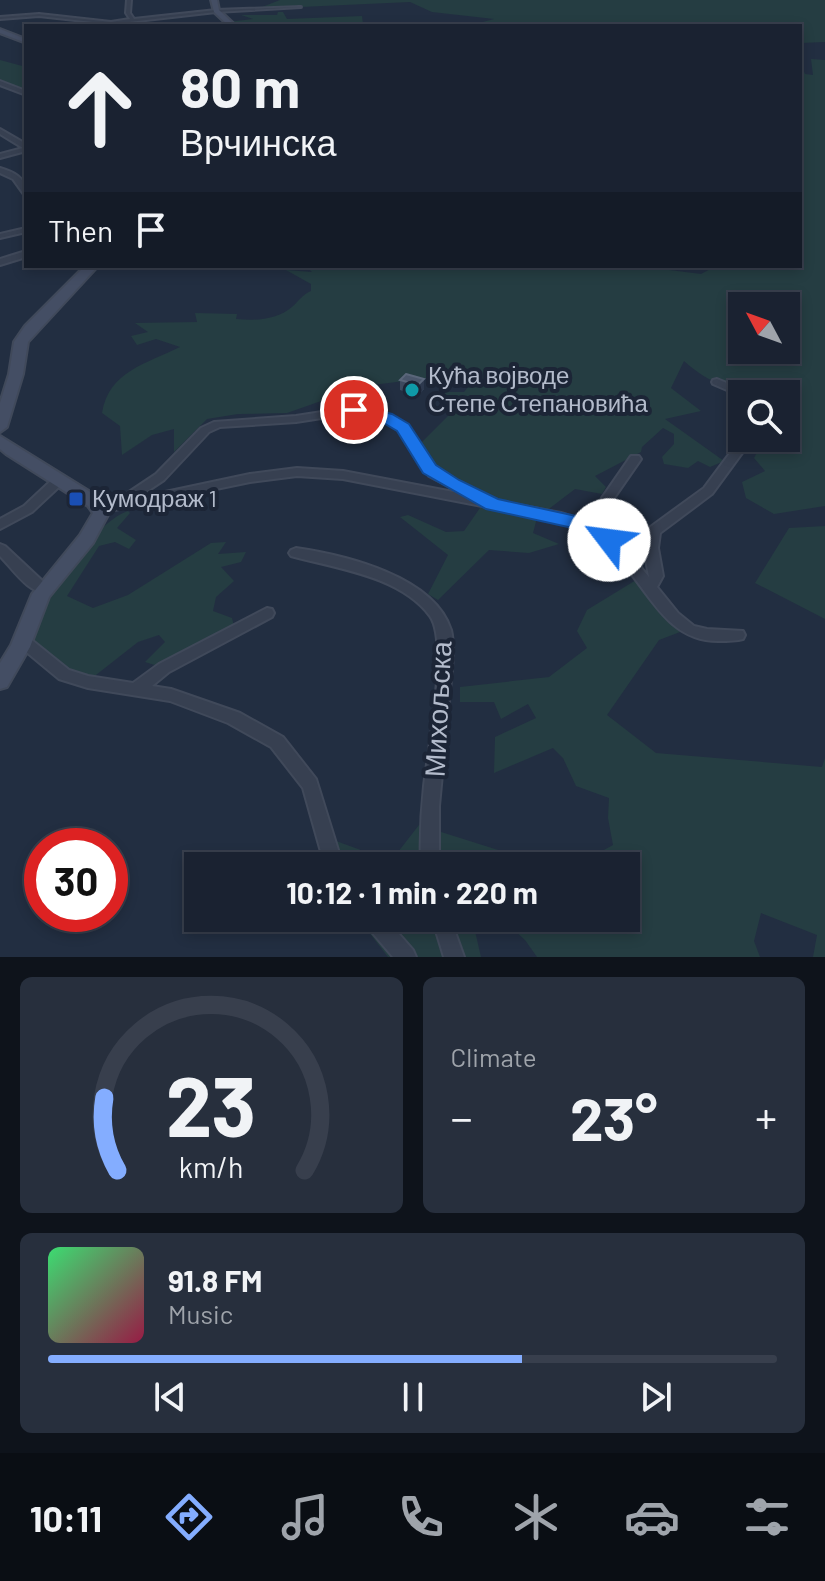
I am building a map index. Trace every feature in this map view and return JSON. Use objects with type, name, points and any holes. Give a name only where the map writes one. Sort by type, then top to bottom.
[{"type":"street","points":[[129,0],[128,13],[133,21]]},
{"type":"street","points":[[214,0],[216,11],[231,24]]},
{"type":"street","points":[[0,18],[39,15],[97,23],[216,11],[299,7]]},
{"type":"street","points":[[0,31],[24,40]]},
{"type":"street","points":[[0,83],[24,92]]},
{"type":"street","points":[[0,131],[24,147]]},
{"type":"street","points":[[0,156],[24,149]]},
{"type":"street","points":[[0,170],[16,177],[24,188]]},
{"type":"street","points":[[0,236],[24,230]]},
{"type":"street","points":[[0,262],[24,255]]},
{"type":"street","points":[[0,427],[16,374],[21,342],[90,268]]},
{"type":"street","points":[[717,382],[728,387]]},
{"type":"street","points":[[125,505],[130,497],[160,477],[205,430],[218,424],[296,419],[354,410],[382,416],[398,424],[433,473],[493,504]]},
{"type":"street","points":[[0,441],[100,509],[250,478],[297,472],[343,475],[561,517],[591,527],[609,540],[688,629],[699,634],[738,635]]},
{"type":"street","points":[[650,587],[656,576],[651,548],[654,531],[708,491],[737,452]]},
{"type":"street","points":[[591,527],[602,515],[608,498],[635,459]]},
{"type":"street","points":[[0,525],[28,509],[59,480]]},
{"type":"street","points":[[0,681],[23,641],[44,589],[94,529],[101,517],[100,509]]},
{"type":"street","points":[[0,549],[21,566],[37,587],[44,589]]},
{"type":"street","name":"Михољска","points":[[296,553],[332,559],[398,585],[428,604],[439,618],[445,642],[444,677],[433,786],[431,852]]},
{"type":"street","points":[[137,688],[164,668],[267,613]]},
{"type":"street","points":[[23,641],[64,675],[88,682],[171,695],[223,714],[277,742],[310,784],[330,852]]},
{"type":"street","points":[[385,932],[406,957]]},
{"type":"street","points":[[446,932],[454,957]]},
{"type":"green space","points":[[280,0],[825,0],[825,42],[802,43],[802,24],[475,24],[494,19],[432,12],[410,2],[257,9]]},
{"type":"green space","points":[[283,12],[287,19],[362,16],[363,24],[228,22],[253,19],[241,15],[277,15]]},
{"type":"green space","points":[[811,59],[825,60],[825,506],[774,514],[746,498],[742,482],[765,471],[754,458],[757,452],[800,452],[800,380],[728,380],[728,387],[696,371],[684,361],[671,388],[701,411],[665,419],[724,461],[710,467],[698,461],[688,468],[664,464],[662,457],[674,444],[674,434],[663,428],[642,447],[641,452],[595,476],[606,487],[602,494],[575,489],[537,518],[533,533],[559,544],[529,553],[489,550],[438,600],[428,594],[448,555],[400,517],[408,515],[446,532],[464,531],[489,495],[431,464],[417,447],[451,413],[438,399],[440,392],[464,392],[472,382],[429,378],[364,386],[287,413],[238,414],[207,419],[174,452],[174,429],[152,435],[122,455],[120,426],[102,413],[112,387],[142,364],[180,347],[156,339],[137,345],[131,336],[148,332],[135,323],[197,322],[195,313],[237,314],[236,319],[250,320],[279,315],[311,291],[311,284],[286,270],[654,268],[701,274],[712,268],[802,268],[802,66],[805,74],[813,75]]},
{"type":"green space","points":[[0,60],[24,66],[24,93],[13,85],[0,82]]},
{"type":"green space","points":[[128,511],[130,513],[117,528],[136,540],[129,549],[115,542],[99,546],[67,596],[93,608],[128,595],[211,543],[226,542],[218,554],[246,552],[241,562],[221,567],[234,581],[216,597],[213,611],[232,618],[235,630],[164,668],[145,662],[165,642],[159,635],[138,642],[87,682],[64,675],[29,641],[35,619],[78,554],[104,526]]},
{"type":"green space","points":[[825,526],[825,619],[755,583],[789,528]]},
{"type":"green space","points":[[641,577],[688,629],[659,640],[607,715],[656,753],[822,767],[825,758],[825,957],[813,957],[817,935],[761,913],[754,941],[760,957],[537,957],[516,932],[640,932],[640,852],[600,852],[613,845],[608,818],[609,798],[576,786],[563,758],[553,748],[494,773],[495,737],[536,718],[528,704],[501,719],[494,702],[460,702],[460,687],[549,677],[587,648],[577,631],[587,610]]},
{"type":"green space","points":[[419,825],[505,852],[398,852]]},
{"type":"green space","points":[[325,837],[366,852],[328,852]]},
{"type":"green space","points":[[369,932],[475,932],[481,957],[388,957]]},
{"type":"building","points":[[406,374],[424,379],[418,385],[400,380]]},
{"type":"place","name":"Кућа војводе Степе Степановића","points":[[412,390]]},
{"type":"place","name":"Кумодраж 1","points":[[76,499]]},
{"type":"route","points":[[354,410],[386,417],[403,428],[429,469],[440,478],[493,504],[583,523],[609,540]]}]
